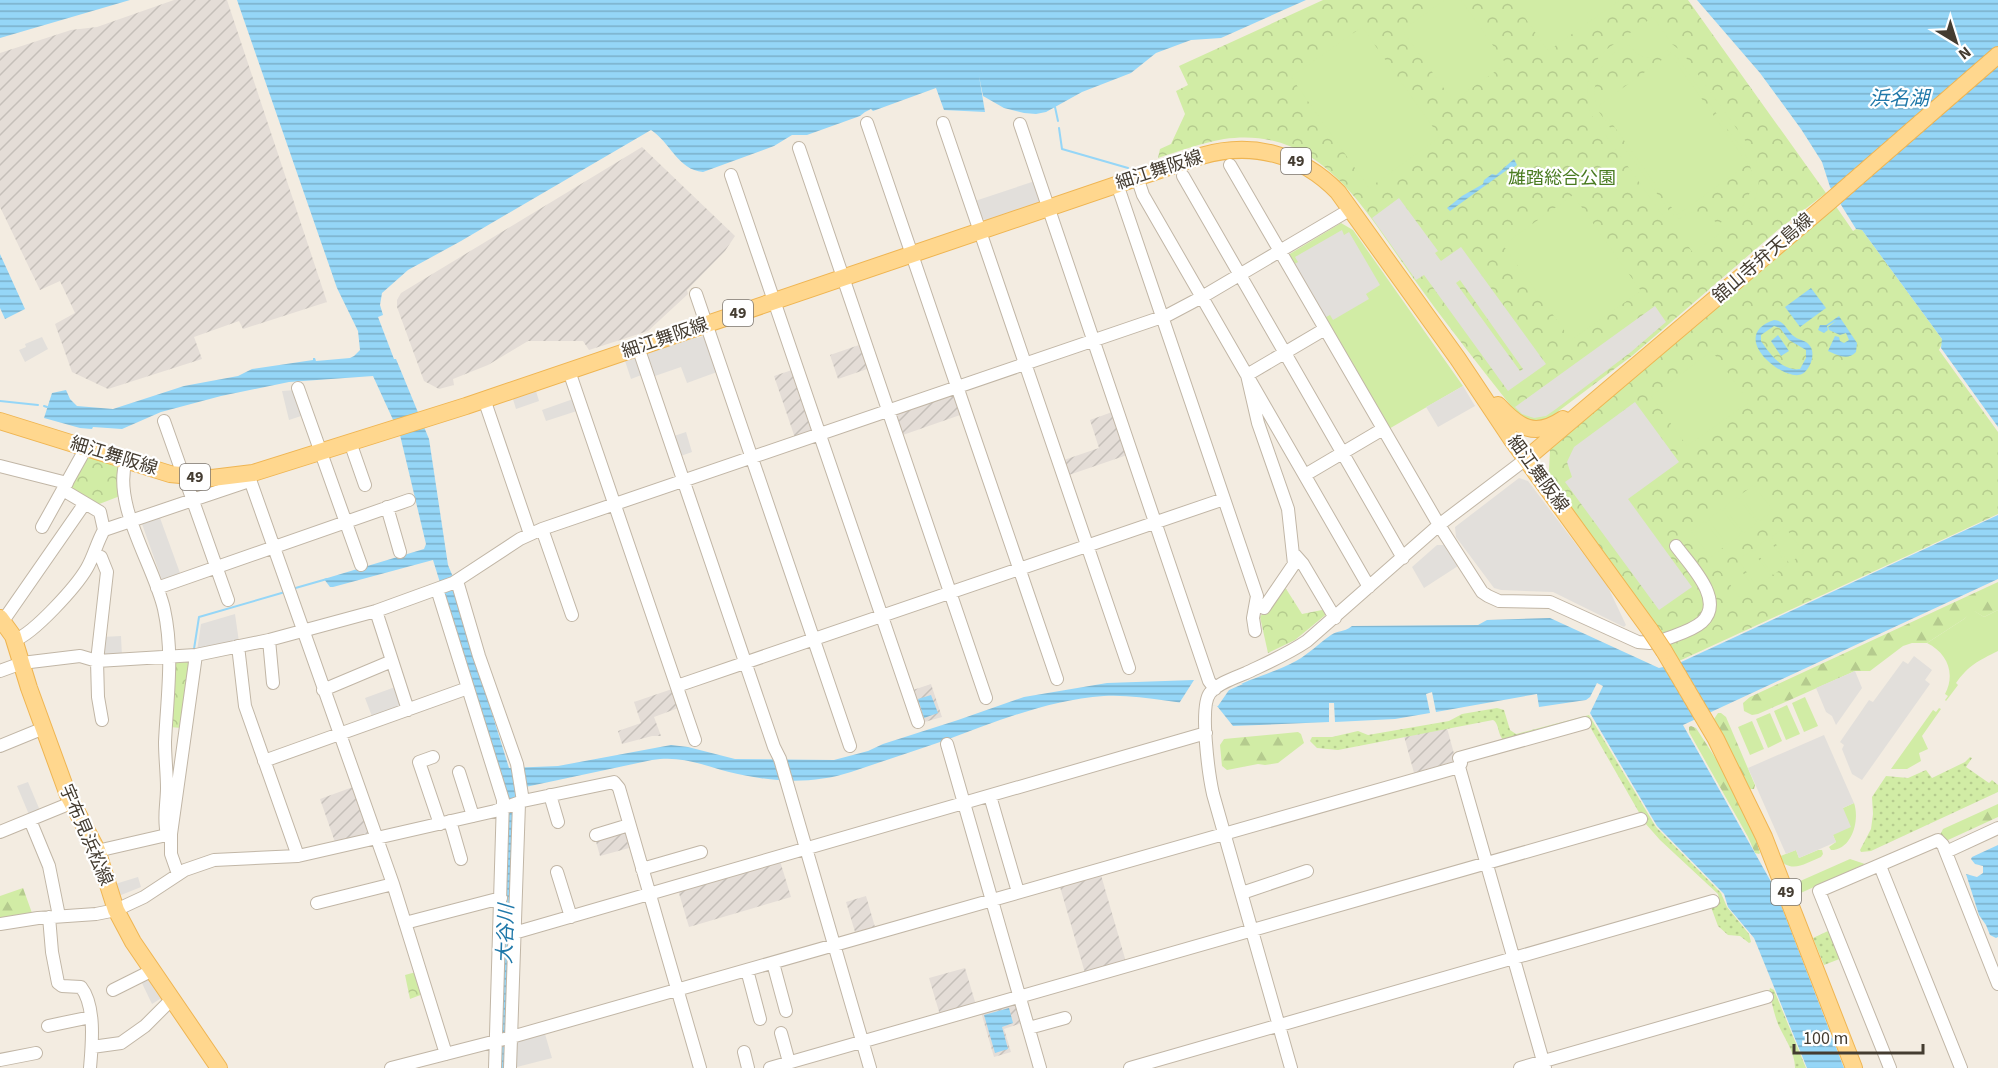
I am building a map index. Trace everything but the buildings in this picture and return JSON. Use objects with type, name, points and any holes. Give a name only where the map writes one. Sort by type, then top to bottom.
[{"type":"main road","name":"舘山寺弁天島線","points":[[1526,459],[1828,203],[1998,55]]},
{"type":"main road","name":"細江舞阪線","points":[[0,421],[183,480],[249,478],[350,441],[428,418],[1218,151],[1262,150],[1288,157],[1311,169],[1332,186],[1351,209],[1659,645],[1706,721],[1764,837],[1854,1068]]},
{"type":"main road","points":[[1458,359],[1511,419],[1521,426],[1533,429],[1545,428],[1557,423],[1622,378]]},
{"type":"main road","name":"宇布見浜松線","points":[[2,620],[15,640],[71,803],[97,851],[116,910],[129,936],[219,1068]]},
{"type":"street","points":[[867,123],[1057,679]]},
{"type":"street","points":[[943,123],[1129,668]]},
{"type":"street","points":[[1020,124],[1156,522],[1217,684]]},
{"type":"street","points":[[799,148],[986,698]]},
{"type":"street","points":[[1230,165],[1439,525],[1482,592],[1499,601],[1550,602],[1638,642],[1659,645],[1697,626],[1710,609],[1708,592],[1676,546]]},
{"type":"street","points":[[731,175],[918,722]]},
{"type":"street","points":[[1183,176],[1403,558]]},
{"type":"street","points":[[1137,177],[1143,195],[1370,587]]},
{"type":"street","points":[[1117,184],[1257,596],[1255,631]]},
{"type":"street","points":[[0,671],[22,663],[80,656],[97,661],[196,655],[269,640],[376,612],[455,582],[536,531],[1162,317],[1241,275],[1351,209]]},
{"type":"street","points":[[696,294],[850,746]]},
{"type":"street","points":[[1247,375],[1325,330]]},
{"type":"street","points":[[638,347],[745,663],[788,782],[870,1068]]},
{"type":"street","points":[[569,370],[695,740]]},
{"type":"street","points":[[1247,375],[1258,423],[1288,509],[1294,564],[1264,608]]},
{"type":"street","points":[[298,388],[362,565]]},
{"type":"street","points":[[484,399],[572,615]]},
{"type":"street","points":[[164,421],[183,480],[228,600]]},
{"type":"street","points":[[1305,475],[1383,429]]},
{"type":"street","points":[[350,441],[365,485]]},
{"type":"street","points":[[42,527],[86,448]]},
{"type":"street","points":[[1292,1068],[1210,777],[1206,733],[1207,697],[1217,684],[1299,646],[1335,618],[1439,525],[1526,459]]},
{"type":"street","points":[[126,460],[123,475],[124,491],[132,520],[164,608],[170,658],[165,742],[167,795],[165,826],[169,834]]},
{"type":"street","points":[[0,466],[65,486],[100,512],[104,530],[87,569],[75,585],[32,629],[15,640]]},
{"type":"street","points":[[104,530],[249,478],[393,884],[446,1054]]},
{"type":"street","points":[[677,686],[1224,499]]},
{"type":"street","points":[[157,588],[409,500]]},
{"type":"street","points":[[2,620],[85,503]]},
{"type":"street","points":[[387,507],[400,552]]},
{"type":"street","points":[[94,554],[101,558],[107,572],[97,661],[98,697],[102,720]]},
{"type":"street","points":[[1293,555],[1303,564],[1335,618]]},
{"type":"street","points":[[455,582],[478,656],[518,766],[501,898],[503,1039],[510,1068]]},
{"type":"street","points":[[439,588],[503,800],[515,802]]},
{"type":"street","points":[[376,612],[408,710]]},
{"type":"street","points":[[269,640],[273,683]]},
{"type":"street","points":[[238,646],[245,706],[298,856]]},
{"type":"street","points":[[178,874],[171,854],[169,834],[196,655]]},
{"type":"street","points":[[324,690],[392,661]]},
{"type":"street","points":[[264,761],[468,688]]},
{"type":"street","points":[[1544,1065],[1459,767],[1461,764],[1459,758],[1585,723]]},
{"type":"street","points":[[0,746],[44,728]]},
{"type":"street","points":[[514,933],[1206,733]]},
{"type":"street","points":[[947,744],[1040,1068]]},
{"type":"street","points":[[433,757],[419,762],[461,859]]},
{"type":"street","points":[[391,1068],[420,1064],[446,1054],[1459,767]]},
{"type":"street","points":[[459,772],[473,816]]},
{"type":"street","points":[[0,924],[116,910],[144,897],[178,874],[195,866],[224,859],[298,856],[473,816],[515,802],[614,782],[619,788],[700,1068]]},
{"type":"street","points":[[550,795],[558,822]]},
{"type":"street","points":[[990,796],[1018,892]]},
{"type":"street","points":[[495,1068],[503,1039],[514,933],[515,802]]},
{"type":"street","points":[[0,832],[71,803]]},
{"type":"street","points":[[770,1068],[1641,819]]},
{"type":"street","points":[[30,820],[49,867],[54,917],[52,952],[58,983],[62,986],[78,986],[83,989],[91,1017],[90,1068]]},
{"type":"street","points":[[596,835],[630,825]]},
{"type":"street","points":[[1946,852],[1998,828]]},
{"type":"street","points":[[97,851],[169,834]]},
{"type":"street","points":[[1890,1068],[1819,891],[1935,841],[1941,842],[1998,984]]},
{"type":"street","points":[[642,869],[701,852]]},
{"type":"street","points":[[1880,866],[1961,1068]]},
{"type":"street","points":[[1242,893],[1307,871]]},
{"type":"street","points":[[557,872],[571,917]]},
{"type":"street","points":[[317,903],[393,884]]},
{"type":"street","points":[[405,923],[501,898]]},
{"type":"street","points":[[1130,1068],[1713,901]]},
{"type":"street","points":[[773,963],[786,1011]]},
{"type":"street","points":[[113,990],[153,970]]},
{"type":"street","points":[[747,970],[760,1019]]},
{"type":"street","points":[[1520,1068],[1544,1065],[1767,997]]},
{"type":"street","points":[[92,1047],[121,1043],[145,1026],[172,999]]},
{"type":"street","points":[[48,1026],[91,1017]]},
{"type":"street","points":[[1029,1028],[1065,1018]]},
{"type":"street","points":[[781,1033],[789,1062]]},
{"type":"street","points":[[744,1052],[748,1068]]},
{"type":"street","points":[[0,1060],[36,1053]]},
{"type":"shaded area","points":[[174,0],[227,0],[327,302],[243,329],[239,321],[194,337],[202,359],[108,389],[72,372],[55,324],[75,313],[60,281],[40,290],[0,207],[0,53],[71,30],[97,27]]},
{"type":"shaded area","points":[[642,147],[735,236],[725,251],[687,290],[688,294],[648,331],[589,350],[583,341],[528,341],[488,365],[453,379],[454,385],[439,389],[424,381],[397,307],[397,300],[401,293]]},
{"type":"shaded area","points":[[1035,181],[1041,203],[987,221],[981,218],[975,201]]},
{"type":"shaded area","points":[[1399,198],[1438,251],[1435,253],[1441,261],[1461,247],[1546,364],[1508,391],[1424,275],[1416,280],[1372,218]],"holes":[[[1460,280],[1523,369],[1520,371],[1456,283]]]},
{"type":"shaded area","points":[[1342,230],[1344,235],[1349,232],[1380,285],[1366,294],[1369,299],[1333,320],[1330,315],[1324,318],[1293,265],[1298,262],[1295,257]]},
{"type":"shaded area","points":[[1655,306],[1666,322],[1631,352],[1556,409],[1546,416],[1534,418],[1522,414],[1515,407]]},
{"type":"shaded area","points":[[696,335],[697,338],[704,336],[717,372],[687,383],[681,367],[652,377],[646,359],[649,358],[647,352]]},
{"type":"shaded area","points":[[42,337],[48,349],[25,362],[19,350],[26,347],[25,344]]},
{"type":"shaded area","points":[[862,344],[870,368],[838,379],[830,355]]},
{"type":"shaded area","points":[[637,353],[644,374],[631,379],[624,358]]},
{"type":"shaded area","points":[[795,369],[816,431],[795,438],[774,376]]},
{"type":"shaded area","points":[[1463,386],[1475,406],[1438,427],[1426,407]]},
{"type":"shaded area","points":[[535,388],[539,401],[516,409],[512,396]]},
{"type":"shaded area","points":[[295,390],[304,415],[289,420],[282,391]]},
{"type":"shaded area","points":[[956,393],[963,414],[900,436],[893,415]]},
{"type":"shaded area","points":[[576,398],[580,410],[546,421],[542,410]]},
{"type":"shaded area","points":[[1635,402],[1679,462],[1628,499],[1692,587],[1659,610],[1565,482],[1572,477],[1567,462],[1574,447]]},
{"type":"shaded area","points":[[1115,411],[1130,454],[1066,476],[1061,461],[1099,448],[1090,420]]},
{"type":"shaded area","points":[[686,432],[692,452],[678,457],[671,437]]},
{"type":"shaded area","points":[[1519,478],[1528,481],[1607,585],[1626,625],[1624,627],[1553,592],[1494,588],[1456,537],[1455,527]]},
{"type":"shaded area","points":[[160,518],[180,573],[162,580],[142,524]]},
{"type":"shaded area","points":[[1437,545],[1444,545],[1458,566],[1424,588],[1412,567]]},
{"type":"shaded area","points":[[235,614],[239,642],[197,651],[201,624]]},
{"type":"shaded area","points":[[121,636],[122,657],[103,658],[102,637]]},
{"type":"shaded area","points":[[1914,656],[1932,670],[1925,680],[1930,684],[1862,780],[1852,774],[1842,749],[1844,745],[1840,742],[1869,700],[1873,702],[1903,661],[1908,664]]},
{"type":"shaded area","points":[[1855,671],[1862,688],[1836,725],[1832,716],[1826,712],[1816,688]]},
{"type":"shaded area","points":[[931,684],[942,717],[921,723],[910,691]]},
{"type":"shaded area","points":[[398,686],[404,706],[373,719],[365,698]]},
{"type":"shaded area","points":[[675,688],[681,707],[654,717],[661,736],[652,736],[622,744],[618,731],[641,723],[634,702]]},
{"type":"shaded area","points":[[1447,728],[1456,761],[1414,773],[1404,736]]},
{"type":"shaded area","points":[[1824,735],[1854,803],[1843,808],[1851,827],[1833,835],[1836,842],[1799,858],[1796,850],[1786,854],[1748,768]]},
{"type":"shaded area","points":[[28,782],[41,813],[30,817],[17,786]]},
{"type":"shaded area","points":[[353,787],[369,832],[368,835],[335,842],[320,799]]},
{"type":"shaded area","points":[[625,831],[629,848],[600,856],[595,838]]},
{"type":"shaded area","points":[[780,861],[791,897],[689,927],[678,890]]},
{"type":"shaded area","points":[[1101,875],[1126,962],[1085,973],[1060,887]]},
{"type":"shaded area","points":[[138,877],[141,887],[116,897],[112,885]]},
{"type":"shaded area","points":[[866,896],[875,927],[855,932],[846,902]]},
{"type":"shaded area","points":[[965,968],[976,1005],[940,1015],[929,978]]},
{"type":"shaded area","points":[[151,974],[167,997],[152,1004],[140,979]]},
{"type":"shaded area","points":[[1016,1002],[1022,1023],[1004,1029],[1011,1052],[994,1057],[981,1012]]},
{"type":"shaded area","points":[[545,1034],[552,1058],[513,1068],[513,1043]]},
{"type":"green space","name":"雄踏総合公園","points":[[1323,0],[1688,0],[1826,193],[1779,229],[1633,355],[1552,416],[1543,420],[1529,420],[1517,413],[1473,358],[1356,199],[1336,177],[1313,158],[1287,145],[1258,138],[1224,139],[1158,158],[1160,149],[1171,144],[1185,114],[1176,91],[1188,85],[1179,66]]},
{"type":"green space","points":[[1445,0],[1461,0],[1506,64],[1453,101],[1402,30]]},
{"type":"green space","points":[[1513,0],[1620,0],[1548,51]]},
{"type":"green space","points":[[1653,17],[1672,44],[1682,52],[1754,153],[1758,166],[1758,190],[1748,211],[1731,227],[1719,232],[1693,253],[1675,226],[1664,217],[1592,116],[1588,104],[1588,80],[1592,69],[1605,51],[1615,43],[1627,38],[1627,35]],"holes":[[[1629,45],[1633,50],[1647,57],[1657,56],[1667,50],[1677,57],[1746,156],[1750,166],[1752,185],[1746,202],[1726,220],[1717,224],[1709,216],[1694,212],[1679,219],[1670,212],[1599,112],[1594,90],[1600,69],[1615,52]]]},
{"type":"green space","points":[[1362,27],[1440,137],[1369,188],[1291,77]]},
{"type":"green space","points":[[1670,54],[1748,164],[1677,215],[1599,105]]},
{"type":"green space","points":[[1573,195],[1641,291],[1571,340],[1503,245]]},
{"type":"green space","points":[[1835,205],[1853,231],[1862,230],[1942,339],[1939,350],[1998,432],[1998,514],[1679,661],[1546,474],[1549,470],[1550,450]]},
{"type":"green space","points":[[1341,223],[1353,230],[1463,386],[1387,430],[1288,255]]},
{"type":"green space","points":[[1712,351],[1749,402],[1687,446],[1651,396]]},
{"type":"green space","points":[[85,456],[120,467],[120,496],[94,506],[67,489]]},
{"type":"green space","points":[[1754,485],[1773,511],[1759,521],[1740,495]]},
{"type":"green space","points":[[1738,497],[1757,523],[1743,533],[1724,507]]},
{"type":"green space","points":[[1722,509],[1741,535],[1727,545],[1708,519]]},
{"type":"green space","points":[[1705,521],[1724,547],[1710,557],[1691,531]]},
{"type":"green space","points":[[1785,527],[1804,553],[1789,563],[1771,537]]},
{"type":"green space","points":[[1768,538],[1787,565],[1773,575],[1754,549]]},
{"type":"green space","points":[[1752,550],[1771,576],[1757,587],[1738,560]]},
{"type":"green space","points":[[1735,562],[1754,588],[1740,598],[1721,572]]},
{"type":"green space","points":[[1998,582],[1998,610],[1984,617],[1974,611],[1927,643],[1912,643],[1903,646],[1870,671],[1855,671],[1758,714],[1752,715],[1744,711],[1743,703],[1750,697]]},
{"type":"green space","points":[[1283,584],[1302,614],[1327,609],[1329,612],[1295,640],[1268,653],[1260,617]]},
{"type":"green space","points":[[1973,610],[1984,617],[1998,610],[1998,651],[1965,672],[1946,701],[1948,696],[1945,694],[1950,679],[1948,664],[1940,652],[1927,643],[1964,619]]},
{"type":"green space","points":[[188,661],[190,663],[181,728],[170,727],[172,666],[176,662]]},
{"type":"green space","points":[[1805,697],[1818,726],[1804,732],[1792,703]]},
{"type":"green space","points":[[1787,705],[1800,734],[1786,740],[1774,711]]},
{"type":"green space","points":[[1497,708],[1504,710],[1510,730],[1516,734],[1589,715],[1656,827],[1721,893],[1727,907],[1749,934],[1751,942],[1749,943],[1740,936],[1728,935],[1718,926],[1711,907],[1719,899],[1718,894],[1645,823],[1589,725],[1505,741],[1493,720],[1338,750],[1317,748],[1310,741],[1312,737],[1332,737],[1358,731],[1368,735],[1449,721],[1462,714]]},
{"type":"green space","points":[[1939,708],[1941,709],[1922,736],[1928,749],[1919,753],[1921,761],[1907,769],[1891,769],[1933,710],[1936,712]]},
{"type":"green space","points":[[1718,713],[1726,717],[1755,785],[1754,789],[1750,789],[1714,723]]},
{"type":"green space","points":[[1770,713],[1782,741],[1768,748],[1756,719]]},
{"type":"green space","points":[[1752,721],[1764,749],[1750,755],[1738,727]]},
{"type":"green space","points":[[1691,726],[1696,728],[1720,765],[1756,840],[1759,854],[1755,853],[1689,732]]},
{"type":"green space","points":[[1298,732],[1304,743],[1278,763],[1227,770],[1222,766],[1220,745],[1224,739]]},
{"type":"green space","points":[[1970,757],[1972,758],[1966,767],[1989,783],[1992,780],[1998,785],[1998,792],[1871,851],[1861,852],[1871,829],[1872,797],[1886,776],[1908,778],[1926,770],[1932,778],[1965,762]]},
{"type":"green space","points":[[1854,803],[1856,818],[1853,833],[1844,845],[1831,850],[1829,847],[1836,842],[1833,835],[1843,808]]},
{"type":"green space","points":[[1998,804],[1998,817],[1948,840],[1944,840],[1940,835],[1943,829]]},
{"type":"green space","points":[[1796,850],[1799,858],[1818,850],[1822,850],[1823,854],[1821,857],[1798,866],[1788,865],[1778,857]]},
{"type":"green space","points":[[1850,859],[1865,864],[1794,896],[1794,886],[1798,882]]},
{"type":"green space","points":[[23,888],[32,913],[0,920],[0,896]]},
{"type":"green space","points":[[1831,931],[1842,958],[1824,965],[1813,938]]},
{"type":"green space","points":[[416,972],[423,994],[410,999],[405,975]]},
{"type":"green space","points":[[1770,988],[1774,990],[1806,1068],[1795,1068],[1791,1051],[1775,1016]]},
{"type":"water","points":[[0,0],[130,0],[0,38]]},
{"type":"water","name":"大谷川","points":[[237,0],[1306,0],[1221,38],[1191,40],[1156,53],[1131,73],[1082,92],[1046,112],[1036,114],[1004,108],[983,96],[979,76],[985,112],[944,110],[936,88],[873,111],[871,109],[860,116],[807,135],[792,135],[774,146],[703,172],[687,166],[651,130],[408,270],[382,293],[380,305],[383,315],[378,317],[429,439],[453,588],[509,768],[558,766],[671,745],[735,759],[834,760],[868,751],[1024,697],[1107,683],[1194,680],[1227,691],[1296,661],[1331,635],[1352,626],[1478,625],[1487,620],[1550,618],[1659,668],[1679,663],[1998,515],[1998,579],[1683,725],[1774,887],[1844,1068],[1807,1068],[1754,938],[1728,907],[1724,894],[1657,826],[1590,713],[1603,686],[1597,683],[1586,700],[1539,707],[1537,694],[1436,712],[1432,692],[1426,694],[1430,713],[1395,719],[1335,722],[1334,703],[1329,703],[1329,722],[1233,726],[1217,706],[1118,696],[1083,698],[1024,712],[851,772],[821,779],[775,780],[729,772],[691,762],[663,759],[516,789],[506,1068],[499,1068],[507,799],[433,560],[333,587],[330,587],[324,579],[424,549],[426,544],[400,435],[373,376],[289,382],[221,396],[161,412],[122,429],[80,428],[44,418],[52,393],[66,390],[70,399],[77,406],[113,409],[184,386],[238,376],[252,369],[313,360],[313,358],[316,361],[350,358],[360,350],[358,331],[337,288]]},
{"type":"water","name":"浜名湖","points":[[1697,0],[1998,0],[1998,427],[1941,348],[1942,339],[1862,230],[1856,229],[1830,187],[1822,162],[1801,129],[1760,73]]},
{"type":"water","points":[[1514,159],[1517,165],[1513,168],[1511,167],[1450,211],[1447,208],[1483,184],[1484,180],[1492,174],[1496,175]]},
{"type":"water","points":[[0,254],[25,309],[5,319],[0,308]]},
{"type":"water","points":[[1811,288],[1826,308],[1800,327],[1785,307]]},
{"type":"water","points":[[1839,316],[1857,343],[1856,352],[1853,355],[1842,356],[1828,351],[1835,336],[1844,343],[1849,340],[1846,333],[1840,335],[1829,330],[1828,327],[1836,321],[1827,326],[1828,330],[1824,333],[1818,330],[1820,325],[1826,325]]},
{"type":"water","points":[[1774,320],[1778,321],[1784,324],[1795,337],[1808,344],[1812,349],[1812,357],[1805,372],[1794,375],[1784,372],[1764,356],[1757,346],[1756,336],[1761,327]],"holes":[[[1774,326],[1780,328],[1789,340],[1806,350],[1806,358],[1800,369],[1782,364],[1761,341],[1761,335]]]},
{"type":"water","points":[[1778,335],[1789,351],[1781,356],[1771,341]]},
{"type":"water","points":[[931,695],[938,713],[924,718],[918,699]]},
{"type":"water","points":[[1998,845],[1998,937],[1996,938],[1990,935],[1979,915],[1966,874],[1977,877],[1983,873],[1983,866],[1975,864],[1972,857]]},
{"type":"water","points":[[1009,1008],[1013,1023],[1002,1027],[1008,1049],[995,1053],[984,1015]]},
{"type":"pier","points":[[1194,680],[1243,684],[1229,690],[1218,706],[1178,705]]},
{"type":"waterway","points":[[1055,107],[1058,121]]},
{"type":"waterway","points":[[1059,128],[1062,149],[1128,168]]},
{"type":"waterway","points":[[0,401],[38,405]]},
{"type":"waterway","points":[[292,589],[327,579]]},
{"type":"waterway","points":[[194,649],[199,617],[285,592]]}]
